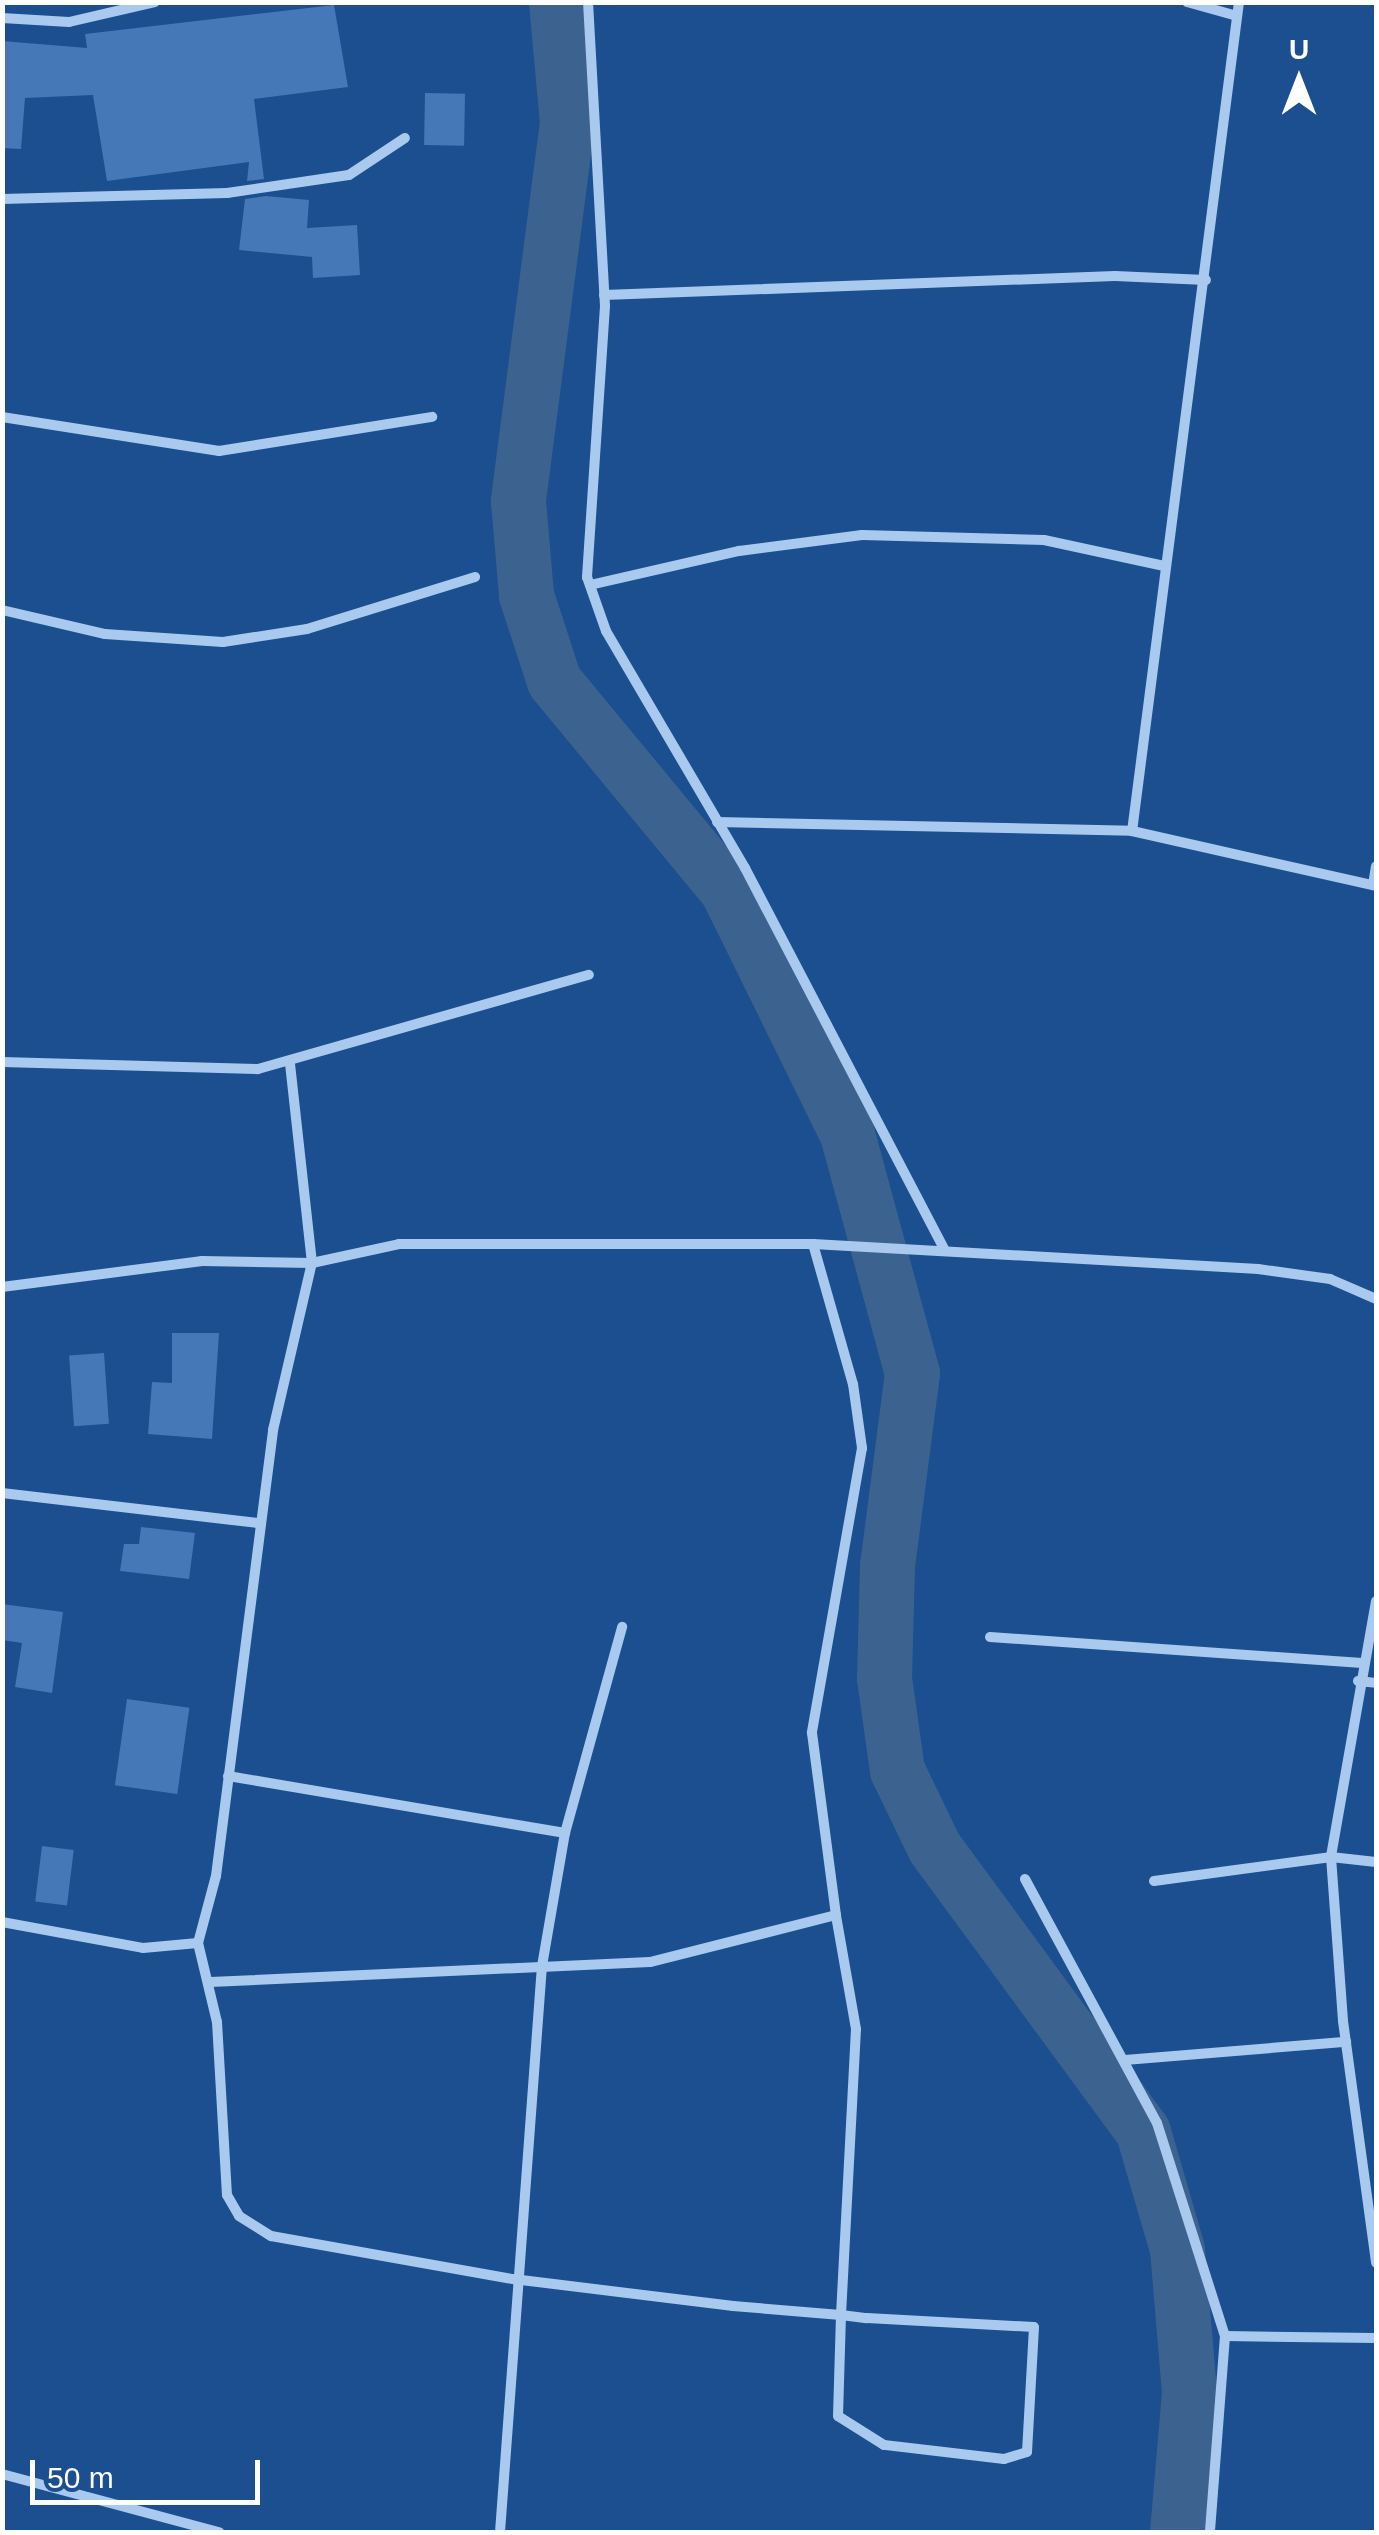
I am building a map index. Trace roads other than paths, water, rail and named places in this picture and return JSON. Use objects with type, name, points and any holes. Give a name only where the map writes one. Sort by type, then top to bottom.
[{"type":"street","points":[[2,18],[70,22],[155,2]]},
{"type":"street","points":[[588,2],[604,296],[585,543],[590,586],[606,631],[718,822],[945,1250]]},
{"type":"street","points":[[1186,2],[1237,16]]},
{"type":"street","points":[[1132,831],[1239,2]]},
{"type":"street","points":[[2,199],[209,194],[349,175],[405,138]]},
{"type":"street","points":[[604,296],[1115,276],[1206,280]]},
{"type":"street","points":[[2,416],[219,451],[432,417]]},
{"type":"street","points":[[590,586],[739,551],[862,535],[1044,540],[1164,566]]},
{"type":"street","points":[[2,610],[120,636],[223,642],[307,629],[475,577]]},
{"type":"street","points":[[718,822],[1132,831],[1374,886],[1376,866]]},
{"type":"street","points":[[2,1062],[290,1063],[589,975]]},
{"type":"street","points":[[290,1063],[312,1263],[290,1330],[259,1523],[210,1911],[198,1943],[210,1982],[228,2195],[238,2216],[271,2236],[513,2279],[841,2315],[1034,2327],[1027,2452],[1004,2459],[884,2445],[838,2416],[841,2315],[856,2030],[812,1733],[862,1448],[854,1384],[813,1244]]},
{"type":"street","points":[[2,1287],[202,1261],[312,1263],[398,1244],[813,1244],[1258,1270],[1330,1278],[1376,1299]]},
{"type":"street","points":[[2,1493],[259,1523]]},
{"type":"street","points":[[1376,1602],[1358,1681],[1331,1856],[1346,2042],[1371,2195],[1376,2263]]},
{"type":"street","points":[[500,2532],[513,2279],[542,1966],[565,1833],[622,1627]]},
{"type":"street","points":[[990,1638],[1362,1663]]},
{"type":"street","points":[[1358,1681],[1376,1682]]},
{"type":"street","points":[[228,1776],[565,1833]]},
{"type":"street","points":[[1154,1880],[1331,1856],[1376,1862]]},
{"type":"street","points":[[1025,1878],[1156,2123],[1225,2336],[1210,2532]]},
{"type":"street","points":[[210,1982],[650,1962],[836,1915]]},
{"type":"street","points":[[2,1922],[143,1948],[198,1943]]},
{"type":"street","points":[[1125,2060],[1346,2042]]},
{"type":"street","points":[[1225,2336],[1376,2338]]},
{"type":"street","points":[[2,2474],[219,2532]]},
{"type":"waterway","points":[[556,2],[567,122],[518,501],[526,595],[554,681],[727,890],[847,1134],[912,1373],[887,1565],[884,1678],[897,1770],[934,1847],[1143,2132],[1177,2249],[1189,2392],[1177,2532]]}]
